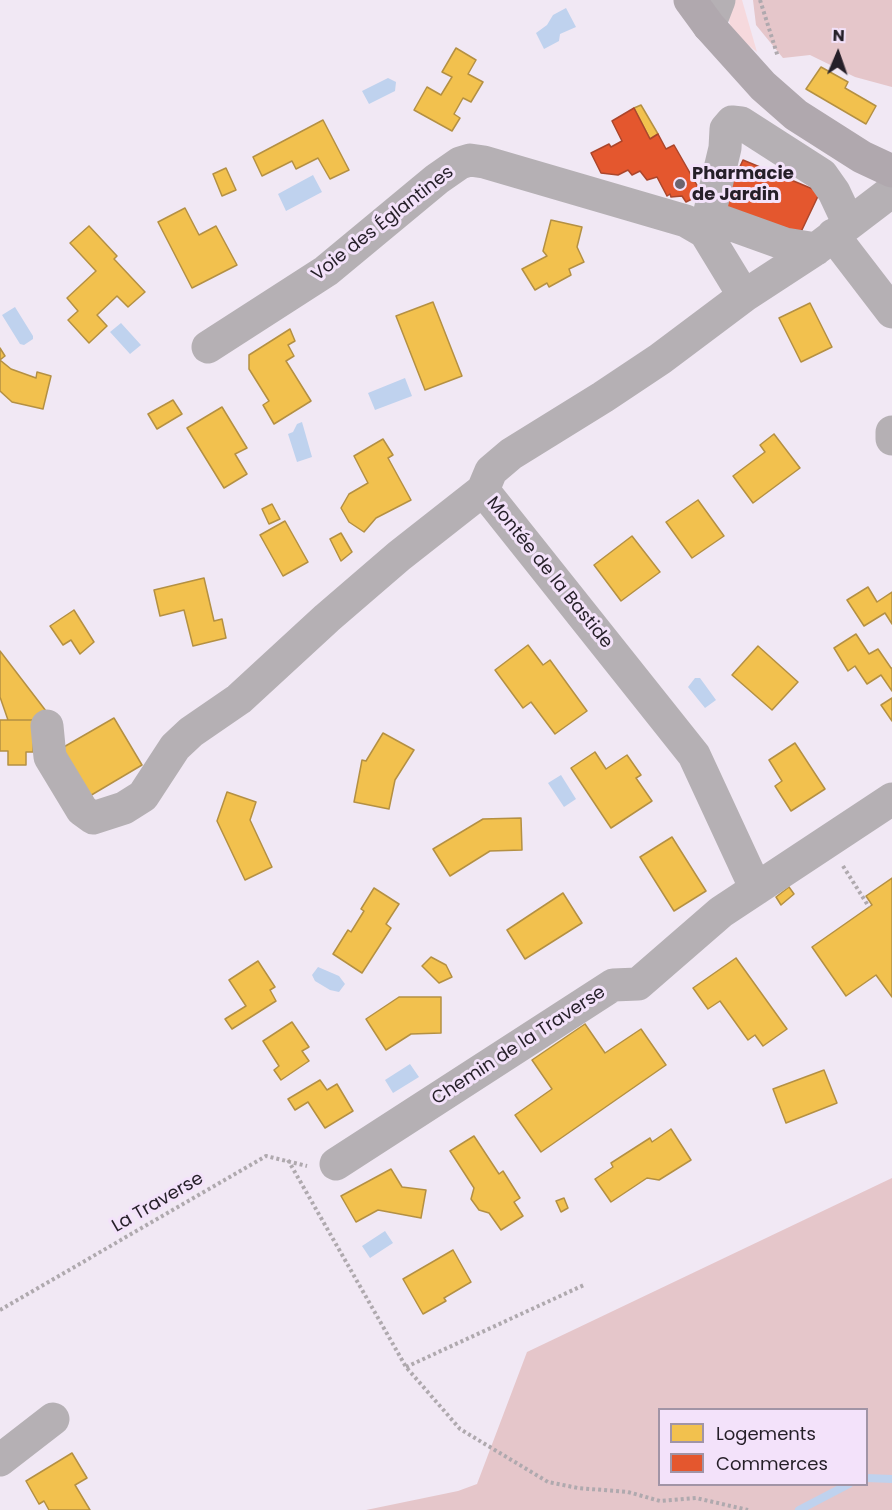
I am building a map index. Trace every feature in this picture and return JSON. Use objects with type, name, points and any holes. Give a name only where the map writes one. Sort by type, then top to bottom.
[{"type":"main road","points":[[690,0],[714,13],[763,86],[796,115],[862,157],[892,171]]},
{"type":"street","points":[[744,296],[705,232],[725,148],[726,129],[732,122],[741,123],[822,175],[834,192],[833,236],[892,312]]},
{"type":"street","name":"Voie des Églantines","points":[[208,347],[326,271],[437,179],[470,160],[484,162],[686,221],[705,232]]},
{"type":"street","name":"Montée de la Bastide","points":[[756,889],[694,755],[483,490],[491,471],[511,454],[660,359],[744,296],[833,236],[892,191]]},
{"type":"street","points":[[705,232],[721,221],[785,244],[833,236]]},
{"type":"street","points":[[892,432],[892,439]]},
{"type":"street","points":[[47,726],[50,757],[82,810],[93,818],[124,808],[143,796],[175,747],[191,732],[239,699],[354,594],[483,490]]},
{"type":"street","points":[[756,889],[892,799]]},
{"type":"street","name":"Chemin de la Traverse","points":[[336,1164],[613,985],[638,984],[721,912],[756,889]]},
{"type":"street","points":[[0,1460],[52,1419]]},
{"type":"path","points":[[827,840],[869,907]]},
{"type":"path","name":"La Traverse","points":[[0,1310],[266,1155],[311,1167],[336,1164]]},
{"type":"path","points":[[288,1160],[406,1368],[460,1429],[548,1482],[578,1488],[628,1492],[660,1501],[696,1498],[748,1510]]},
{"type":"path","points":[[406,1368],[584,1285]]},
{"type":"shaded area","points":[[731,0],[742,0],[757,52],[737,36],[730,25],[728,15]]},
{"type":"shaded area","points":[[753,0],[892,0],[892,87],[855,77],[810,55],[783,58],[756,25]]},
{"type":"shaded area","points":[[892,1178],[892,1510],[366,1510],[458,1491],[477,1484],[527,1352]]},
{"type":"water","points":[[566,8],[576,27],[560,34],[559,41],[544,49],[536,33],[547,25],[553,15]]},
{"type":"water","points":[[388,78],[396,82],[395,91],[369,104],[362,91]]},
{"type":"water","points":[[313,175],[322,192],[286,211],[278,194]]},
{"type":"water","points":[[15,307],[33,336],[33,339],[24,345],[20,344],[2,315]]},
{"type":"water","points":[[121,323],[141,345],[130,354],[110,332]]},
{"type":"water","points":[[405,378],[412,396],[375,410],[368,393]]},
{"type":"water","points":[[302,422],[312,457],[297,462],[288,434]]},
{"type":"water","points":[[695,678],[700,678],[716,700],[705,708],[688,687]]},
{"type":"water","points":[[561,775],[576,799],[564,807],[548,783]]},
{"type":"water","points":[[318,967],[339,976],[345,984],[339,992],[330,990],[315,981],[312,975]]},
{"type":"water","points":[[410,1064],[419,1077],[393,1093],[385,1080]]},
{"type":"water","points":[[385,1231],[393,1243],[370,1258],[362,1246]]},
{"type":"building: Logements","points":[[456,48],[476,60],[468,74],[483,82],[471,102],[463,98],[454,114],[460,118],[452,131],[414,110],[427,87],[441,95],[452,77],[442,72]]},
{"type":"building: Logements","points":[[821,67],[848,82],[845,88],[876,106],[866,124],[806,89]]},
{"type":"building: Logements","points":[[641,105],[658,134],[650,139],[634,108]]},
{"type":"building: Logements","points":[[323,120],[349,170],[330,179],[318,158],[296,169],[292,161],[262,176],[253,157]]},
{"type":"building: Logements","points":[[226,168],[236,190],[222,196],[213,174]]},
{"type":"building: Logements","points":[[185,208],[199,235],[216,226],[237,265],[192,288],[158,222]]},
{"type":"building: Logements","points":[[551,220],[582,227],[577,247],[584,262],[569,269],[571,275],[549,287],[547,283],[535,290],[522,269],[547,256],[543,251]]},
{"type":"building: Logements","points":[[89,226],[117,256],[114,259],[145,292],[128,307],[117,296],[97,315],[107,326],[89,343],[68,320],[78,311],[67,298],[96,271],[70,243]]},
{"type":"building: Logements","points":[[433,302],[462,376],[425,390],[396,316]]},
{"type":"building: Logements","points":[[810,303],[832,347],[801,362],[779,318]]},
{"type":"building: Logements","points":[[290,329],[295,341],[288,345],[294,356],[286,361],[311,401],[274,424],[263,405],[269,401],[249,369],[249,355]]},
{"type":"building: Logements","points":[[0,348],[5,356],[0,360]]},
{"type":"building: Logements","points":[[0,360],[11,369],[36,378],[37,372],[51,376],[43,409],[12,402],[0,391]]},
{"type":"building: Logements","points":[[173,400],[182,414],[157,429],[148,414]]},
{"type":"building: Logements","points":[[222,407],[247,448],[235,454],[247,474],[224,488],[187,428]]},
{"type":"building: Logements","points":[[774,434],[800,468],[753,503],[733,476],[765,452],[760,445]]},
{"type":"building: Logements","points":[[383,439],[393,455],[388,458],[411,500],[376,518],[364,532],[349,522],[341,508],[349,494],[368,483],[354,456]]},
{"type":"building: Logements","points":[[698,500],[724,536],[692,558],[666,522]]},
{"type":"building: Logements","points":[[272,504],[280,519],[269,524],[262,509]]},
{"type":"building: Logements","points":[[285,521],[308,562],[283,576],[260,535]]},
{"type":"building: Logements","points":[[341,533],[352,552],[341,561],[330,539]]},
{"type":"building: Logements","points":[[632,536],[660,572],[621,601],[594,565]]},
{"type":"building: Logements","points":[[204,578],[214,621],[222,619],[226,638],[193,646],[184,610],[160,616],[154,590]]},
{"type":"building: Logements","points":[[868,587],[877,602],[892,592],[892,624],[885,613],[864,626],[847,600]]},
{"type":"building: Logements","points":[[74,610],[94,642],[80,654],[71,640],[63,645],[50,626]]},
{"type":"building: Logements","points":[[856,634],[869,654],[878,649],[892,668],[892,691],[881,675],[867,684],[855,666],[848,671],[834,648]]},
{"type":"building: Logements","points":[[528,645],[543,665],[550,660],[587,711],[555,734],[531,702],[523,708],[495,670]]},
{"type":"building: Logements","points":[[758,646],[798,682],[772,710],[732,675]]},
{"type":"building: Logements","points":[[0,651],[46,711],[34,720],[8,720],[0,697]]},
{"type":"building: Logements","points":[[892,698],[892,721],[881,705]]},
{"type":"building: Logements","points":[[114,718],[142,765],[83,800],[62,748]]},
{"type":"building: Logements","points":[[0,720],[34,720],[33,752],[26,752],[26,765],[8,765],[8,751],[0,751]]},
{"type":"building: Logements","points":[[383,733],[414,750],[395,780],[389,809],[354,802],[362,760],[366,761]]},
{"type":"building: Logements","points":[[795,743],[825,789],[791,811],[775,786],[782,781],[769,760]]},
{"type":"building: Logements","points":[[595,752],[606,769],[627,755],[641,775],[636,778],[652,801],[611,828],[571,768]]},
{"type":"building: Logements","points":[[227,792],[256,802],[250,820],[272,867],[245,880],[217,821]]},
{"type":"building: Logements","points":[[521,818],[522,850],[490,851],[450,876],[433,849],[483,819]]},
{"type":"building: Logements","points":[[672,837],[706,891],[674,911],[640,857]]},
{"type":"building: Logements","points":[[892,878],[892,997],[876,975],[846,996],[812,947],[872,905],[866,896]]},
{"type":"building: Logements","points":[[789,887],[794,894],[781,905],[776,897]]},
{"type":"building: Logements","points":[[374,888],[399,904],[386,924],[391,928],[362,973],[333,954],[348,930],[351,932]]},
{"type":"building: Logements","points":[[563,893],[582,923],[525,959],[507,930]]},
{"type":"building: Logements","points":[[431,957],[446,965],[452,977],[439,983],[422,966]]},
{"type":"building: Logements","points":[[736,958],[787,1029],[763,1046],[755,1035],[748,1040],[720,1001],[708,1009],[693,988]]},
{"type":"building: Logements","points":[[258,961],[275,987],[270,990],[276,1001],[232,1029],[225,1019],[246,1006],[229,980]]},
{"type":"building: Logements","points":[[399,997],[441,997],[441,1033],[411,1034],[386,1050],[366,1019]]},
{"type":"building: Logements","points":[[292,1022],[309,1047],[302,1051],[309,1061],[281,1080],[274,1070],[279,1066],[263,1041]]},
{"type":"building: Logements","points":[[585,1024],[605,1053],[641,1029],[666,1065],[541,1152],[515,1115],[552,1089],[532,1060]]},
{"type":"building: Logements","points":[[824,1070],[837,1103],[786,1123],[773,1089]]},
{"type":"building: Logements","points":[[320,1080],[327,1090],[337,1084],[353,1111],[325,1128],[308,1102],[295,1110],[288,1099]]},
{"type":"building: Logements","points":[[671,1129],[691,1160],[659,1180],[647,1178],[611,1202],[595,1179],[613,1167],[611,1163],[650,1138],[652,1142]]},
{"type":"building: Logements","points":[[474,1136],[499,1174],[503,1171],[520,1198],[514,1202],[523,1216],[501,1230],[489,1213],[479,1210],[471,1199],[474,1188],[450,1151]]},
{"type":"building: Logements","points":[[391,1169],[402,1187],[426,1190],[421,1218],[378,1210],[356,1222],[341,1196]]},
{"type":"building: Logements","points":[[564,1198],[568,1208],[561,1212],[556,1201]]},
{"type":"building: Logements","points":[[453,1250],[471,1282],[444,1298],[446,1301],[423,1314],[403,1279]]},
{"type":"building: Logements","points":[[72,1453],[87,1478],[75,1485],[90,1510],[49,1510],[44,1501],[39,1504],[26,1481]]},
{"type":"building: Commerces","points":[[634,108],[650,139],[658,134],[666,149],[674,145],[702,194],[686,202],[682,196],[671,197],[670,194],[667,196],[657,177],[647,180],[640,171],[632,175],[628,170],[618,175],[601,173],[591,153],[609,144],[611,147],[622,141],[612,121]]},
{"type":"building: Commerces","points":[[743,160],[820,192],[800,234],[722,206]]},
{"type":"waterway","points":[[868,1478],[892,1479]]},
{"type":"waterway","points":[[799,1510],[845,1486]]},
{"type":"place","name":"Pharmacie de Jardin","points":[[680,184]]}]
